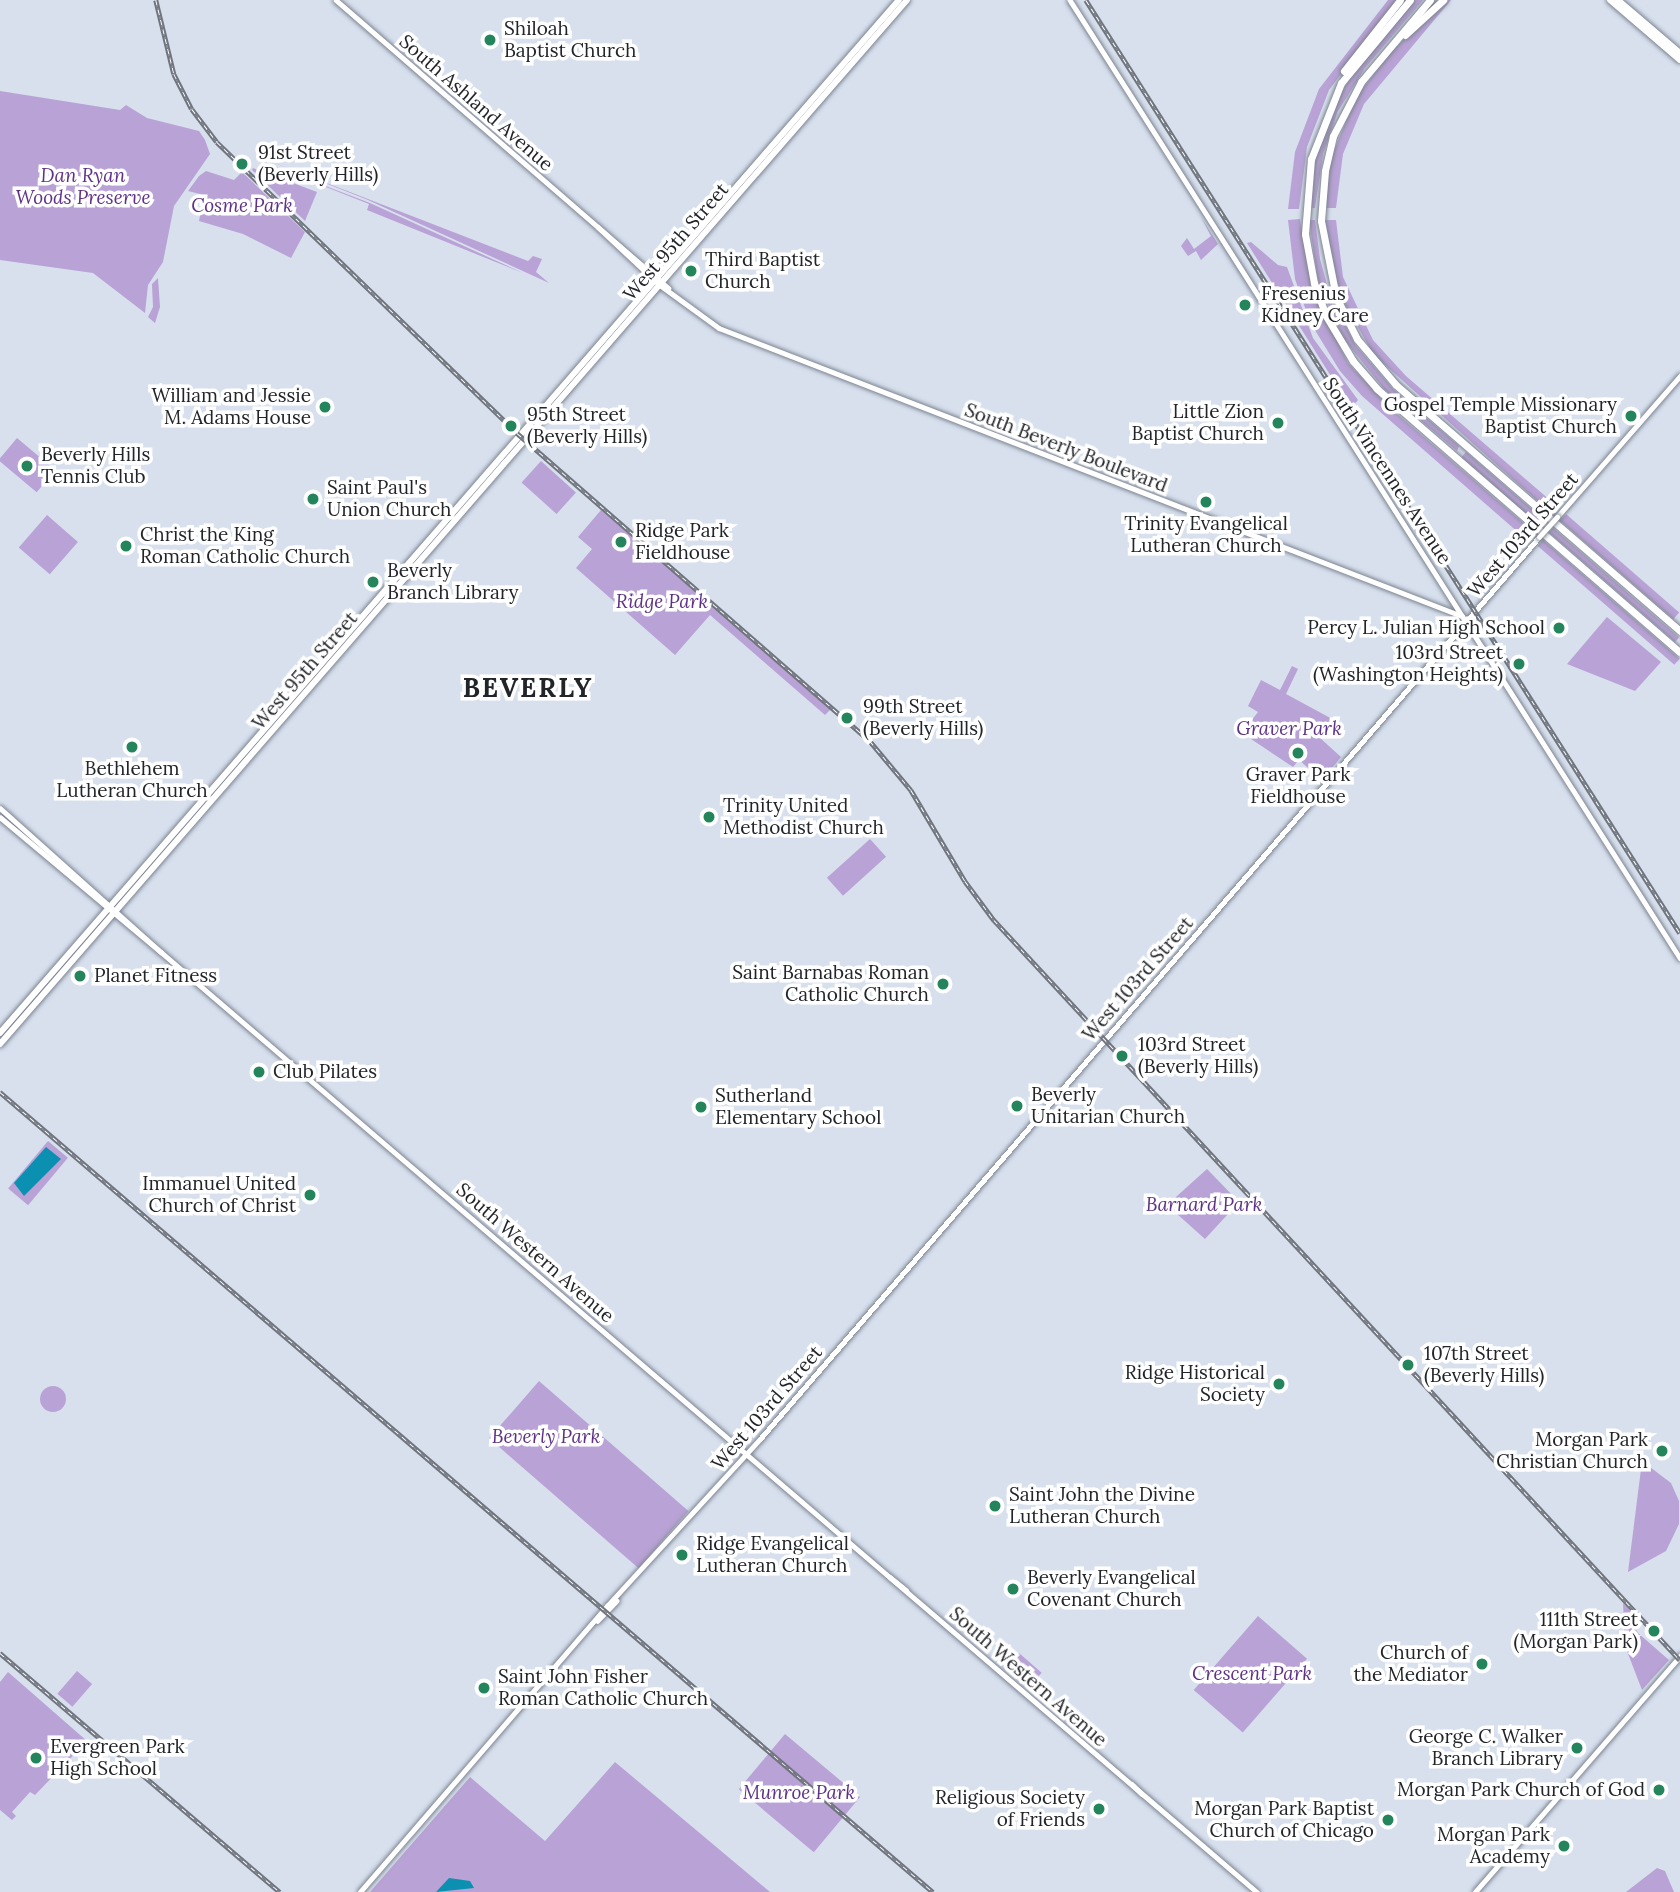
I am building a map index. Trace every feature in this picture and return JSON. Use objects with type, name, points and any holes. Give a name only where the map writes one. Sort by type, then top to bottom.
[{"type":"highway","points":[[1400,0],[1348,65],[1316,138],[1304,214],[1314,283],[1343,346],[1395,406],[1680,652]]},
{"type":"highway","points":[[1341,83],[1410,0]]},
{"type":"highway","points":[[1430,0],[1390,46],[1347,105],[1325,171],[1322,236],[1342,311],[1364,349],[1396,385],[1680,631]]},
{"type":"highway","points":[[1390,46],[1443,0]]},
{"type":"main road","name":"South Ashland Avenue","points":[[336,0],[669,289]]},
{"type":"main road","name":"West 95th Street","points":[[0,1044],[116,913],[899,0]]},
{"type":"main road","name":"West 95th Street","points":[[0,1033],[907,0]]},
{"type":"main road","name":"South Vincennes Avenue","points":[[1070,0],[1680,958]]},
{"type":"main road","points":[[1610,0],[1680,60]]},
{"type":"main road","points":[[1618,0],[1680,53]]},
{"type":"main road","name":"South Beverly Boulevard","points":[[669,289],[719,328],[1465,619]]},
{"type":"main road","name":"West 103rd Street","points":[[360,1892],[747,1454],[1465,619],[1680,376]]},
{"type":"main road","name":"South Western Avenue","points":[[0,808],[110,908]]},
{"type":"main road","name":"South Western Avenue","points":[[0,817],[116,913],[1257,1892]]},
{"type":"main road","points":[[1475,1892],[1680,1656]]},
{"type":"green space","points":[[1388,0],[1397,0],[1329,90],[1307,147],[1299,209],[1288,209],[1295,152],[1319,89]]},
{"type":"green space","points":[[1414,0],[1423,0],[1365,68],[1338,111],[1323,154],[1315,208],[1309,208],[1314,165],[1334,105],[1352,75]]},
{"type":"green space","points":[[1445,0],[1451,0],[1364,104],[1343,154],[1336,208],[1325,208],[1331,158],[1356,97],[1390,53]]},
{"type":"green space","name":"Dan Ryan Woods Preserve","points":[[0,91],[120,110],[126,105],[147,118],[199,131],[205,140],[210,154],[174,206],[163,262],[148,285],[145,313],[93,273],[0,260]]},
{"type":"green space","points":[[262,158],[528,261],[533,256],[542,259],[536,272],[549,283],[368,200]]},
{"type":"green space","points":[[260,161],[370,203],[523,273],[367,210],[369,204]]},
{"type":"green space","points":[[253,168],[317,192],[305,221],[252,170]]},
{"type":"green space","name":"Cosme Park","points":[[206,171],[234,180],[242,172],[305,232],[291,258],[243,234],[199,221],[204,195],[188,191],[199,176]]},
{"type":"green space","points":[[1201,217],[1218,244],[1201,260],[1196,251],[1188,256],[1181,246],[1187,238],[1194,249],[1211,236]]},
{"type":"green space","points":[[1300,219],[1312,291],[1348,363],[1389,407],[1535,533],[1528,541],[1362,396],[1340,371],[1310,322],[1295,279],[1288,220]]},
{"type":"green space","points":[[1309,220],[1315,220],[1320,259],[1331,299],[1356,346],[1393,389],[1459,446],[1457,451],[1385,390],[1343,338],[1318,281]]},
{"type":"green space","points":[[1325,220],[1336,220],[1343,277],[1373,340],[1406,376],[1558,507],[1552,514],[1374,355],[1340,296]]},
{"type":"green space","points":[[1251,242],[1278,265],[1287,267],[1313,338],[1358,400],[1351,408],[1247,243]]},
{"type":"green space","points":[[158,278],[160,307],[155,323],[148,317],[153,307],[152,284]]},
{"type":"green space","name":"Beverly Hills Tennis Club","points":[[17,438],[55,470],[37,492],[0,462]]},
{"type":"green space","points":[[1466,452],[1546,522],[1541,527],[1461,457]]},
{"type":"green space","points":[[541,461],[576,492],[557,514],[522,483]]},
{"type":"green space","name":"Ridge Park","points":[[601,510],[832,708],[825,715],[710,615],[675,655],[576,568],[592,549],[578,537]]},
{"type":"green space","points":[[1566,514],[1679,612],[1673,619],[1560,521]]},
{"type":"green space","points":[[47,515],[78,542],[50,574],[19,547]]},
{"type":"green space","points":[[1553,528],[1679,638],[1675,642],[1549,533]]},
{"type":"green space","points":[[1543,540],[1680,659],[1674,665],[1538,546]]},
{"type":"green space","points":[[1607,617],[1661,662],[1635,691],[1567,664]]},
{"type":"green space","name":"Graver Park","points":[[1292,666],[1298,669],[1286,694],[1334,720],[1319,737],[1341,757],[1322,780],[1299,760],[1293,767],[1242,733],[1258,712],[1248,706],[1261,680],[1280,690]]},
{"type":"green space","points":[[870,839],[886,857],[843,896],[827,878]]},
{"type":"green space","points":[[48,1141],[68,1158],[28,1205],[8,1188]]},
{"type":"green space","name":"Barnard Park","points":[[1207,1169],[1239,1202],[1205,1239],[1167,1205]]},
{"type":"green space","name":"Beverly Park","points":[[539,1381],[688,1511],[639,1568],[489,1438]]},
{"type":"green space","points":[[53,1386],[62,1390],[66,1399],[62,1408],[53,1412],[44,1408],[40,1399],[44,1390]]},
{"type":"green space","points":[[1642,1461],[1671,1483],[1679,1501],[1679,1524],[1666,1551],[1628,1572]]},
{"type":"green space","points":[[1623,1603],[1633,1613],[1628,1617],[1638,1633],[1669,1660],[1642,1690],[1625,1646]]},
{"type":"green space","name":"Crescent Park","points":[[1258,1616],[1307,1659],[1243,1733],[1194,1690]]},
{"type":"green space","points":[[1019,1653],[1042,1673],[1029,1687],[1007,1667]]},
{"type":"green space","points":[[77,1671],[92,1684],[72,1707],[57,1694]]},
{"type":"green space","name":"Evergreen Park High School","points":[[8,1672],[87,1741],[35,1795],[30,1792],[12,1812],[16,1816],[12,1820],[0,1810],[0,1682]]},
{"type":"green space","name":"Munroe Park","points":[[785,1734],[860,1797],[814,1852],[739,1789]]},
{"type":"green space","points":[[615,1762],[770,1892],[370,1892],[470,1777],[545,1841]]},
{"type":"green space","points":[[1657,1868],[1665,1871],[1674,1892],[1626,1892]]},
{"type":"water","points":[[46,1147],[61,1159],[24,1196],[14,1183]]},
{"type":"water","points":[[449,1878],[470,1881],[474,1888],[436,1892]]},
{"type":"railway","points":[[156,0],[174,74],[192,109],[217,142],[517,433],[870,741],[911,790],[965,881],[994,920],[1680,1660]]},
{"type":"railway","points":[[1086,0],[1680,933]]},
{"type":"railway","points":[[0,1092],[933,1892]]},
{"type":"railway","points":[[0,1653],[280,1892]]},
{"type":"place","name":"Shiloah Baptist Church","points":[[490,40]]},
{"type":"place","name":"91st Street (Beverly Hills)","points":[[242,164]]},
{"type":"place","name":"Third Baptist Church","points":[[691,271]]},
{"type":"place","name":"Fresenius Kidney Care","points":[[1245,305]]},
{"type":"place","name":"William and Jessie M. Adams House","points":[[325,407]]},
{"type":"place","name":"Gospel Temple Missionary Baptist Church","points":[[1631,416]]},
{"type":"place","name":"Little Zion Baptist Church","points":[[1278,423]]},
{"type":"place","name":"95th Street (Beverly Hills)","points":[[511,426]]},
{"type":"place","name":"Beverly Hills Tennis Club","points":[[27,466]]},
{"type":"place","name":"Saint Paul's Union Church","points":[[313,499]]},
{"type":"place","name":"Trinity Evangelical Lutheran Church","points":[[1206,502]]},
{"type":"place","name":"Ridge Park Fieldhouse","points":[[621,542]]},
{"type":"place","name":"Christ the King Roman Catholic Church","points":[[126,546]]},
{"type":"place","name":"Beverly Branch Library","points":[[373,582]]},
{"type":"place","name":"Percy L. Julian High School","points":[[1559,628]]},
{"type":"place","name":"103rd Street (Washington Heights)","points":[[1519,664]]},
{"type":"place","name":"99th Street (Beverly Hills)","points":[[847,718]]},
{"type":"place","name":"Bethlehem Lutheran Church","points":[[132,747]]},
{"type":"place","name":"Graver Park Fieldhouse","points":[[1298,753]]},
{"type":"place","name":"Trinity United Methodist Church","points":[[709,817]]},
{"type":"place","name":"Planet Fitness","points":[[80,976]]},
{"type":"place","name":"Saint Barnabas Roman Catholic Church","points":[[943,984]]},
{"type":"place","name":"103rd Street (Beverly Hills)","points":[[1122,1056]]},
{"type":"place","name":"Club Pilates","points":[[259,1072]]},
{"type":"place","name":"Beverly Unitarian Church","points":[[1017,1106]]},
{"type":"place","name":"Sutherland Elementary School","points":[[701,1107]]},
{"type":"place","name":"Immanuel United Church of Christ","points":[[310,1195]]},
{"type":"place","name":"107th Street (Beverly Hills)","points":[[1408,1365]]},
{"type":"place","name":"Ridge Historical Society","points":[[1279,1384]]},
{"type":"place","name":"Morgan Park Christian Church","points":[[1662,1451]]},
{"type":"place","name":"Saint John the Divine Lutheran Church","points":[[995,1506]]},
{"type":"place","name":"Ridge Evangelical Lutheran Church","points":[[682,1555]]},
{"type":"place","name":"Beverly Evangelical Covenant Church","points":[[1013,1589]]},
{"type":"place","name":"111th Street (Morgan Park)","points":[[1654,1631]]},
{"type":"place","name":"Church of the Mediator","points":[[1482,1664]]},
{"type":"place","name":"Saint John Fisher Roman Catholic Church","points":[[484,1688]]},
{"type":"place","name":"George C. Walker Branch Library","points":[[1577,1748]]},
{"type":"place","name":"Evergreen Park High School","points":[[36,1758]]},
{"type":"place","name":"Morgan Park Church of God","points":[[1659,1790]]},
{"type":"place","name":"Religious Society of Friends","points":[[1099,1809]]},
{"type":"place","name":"Morgan Park Baptist Church of Chicago","points":[[1388,1820]]},
{"type":"place","name":"Morgan Park Academy","points":[[1564,1846]]},
{"type":"district","name":"BEVERLY","points":[[528,688]]}]
